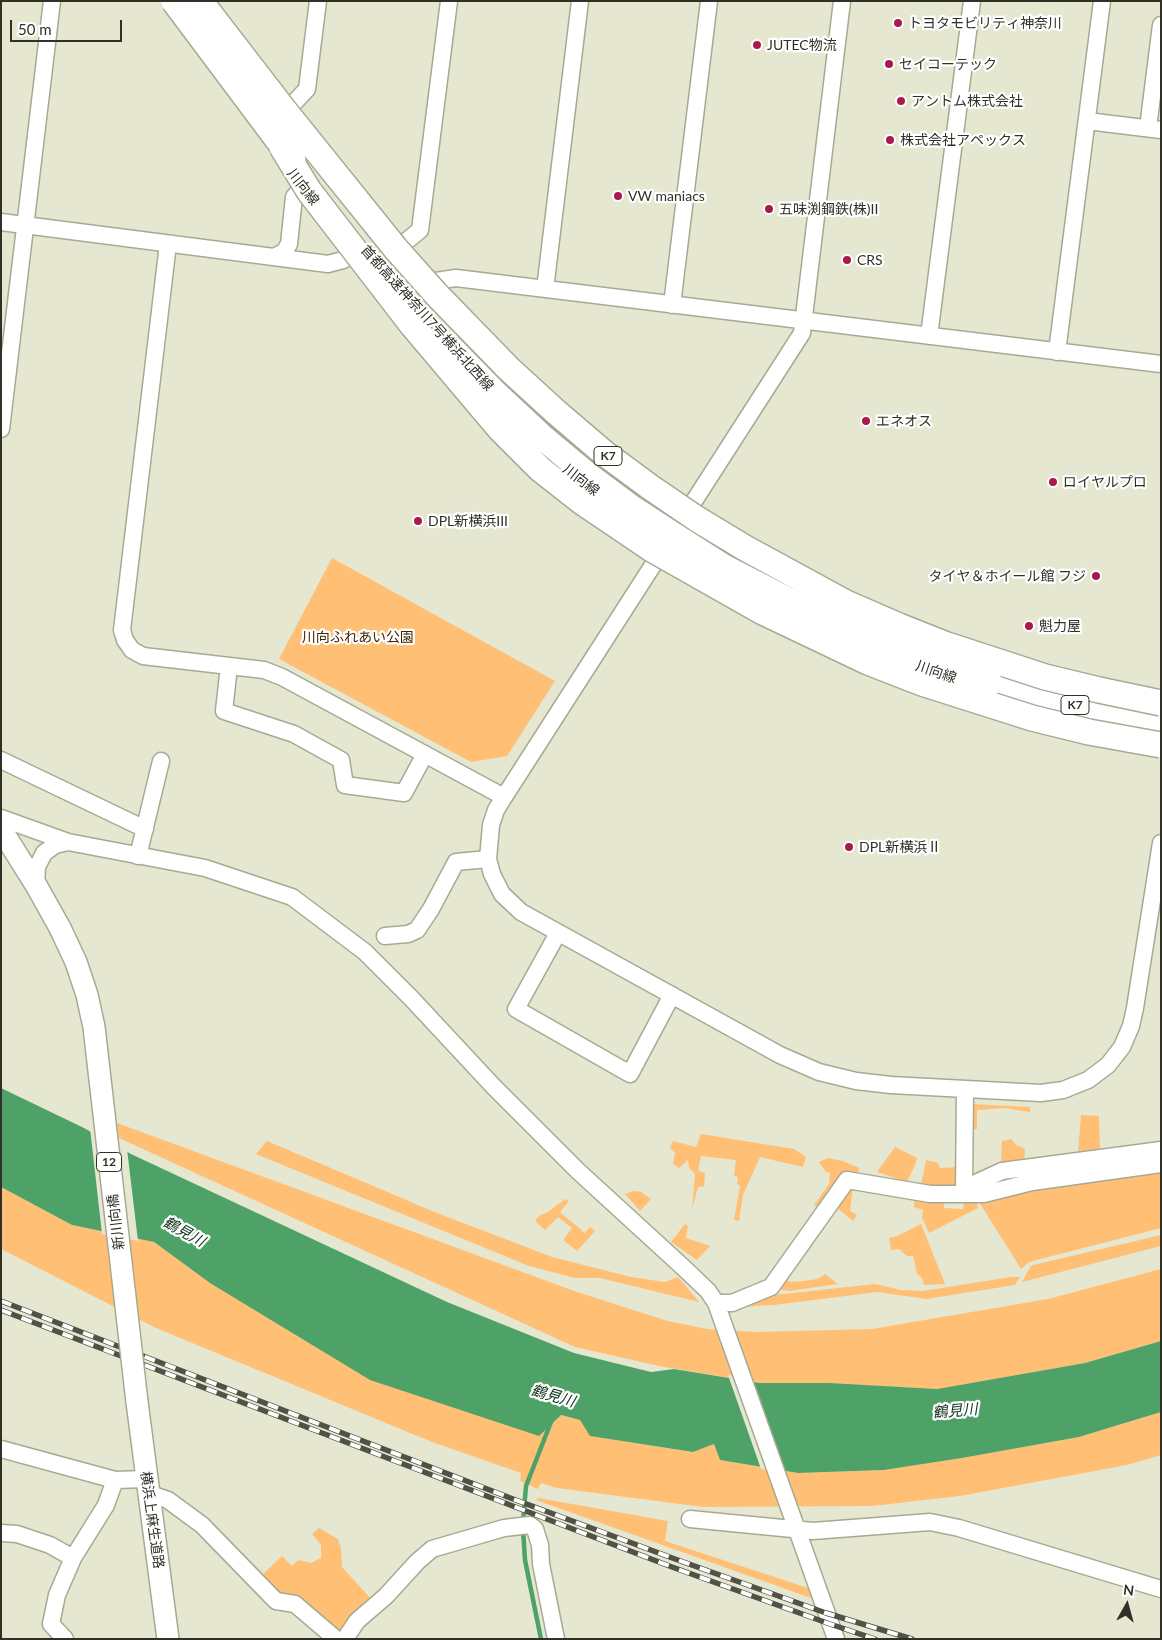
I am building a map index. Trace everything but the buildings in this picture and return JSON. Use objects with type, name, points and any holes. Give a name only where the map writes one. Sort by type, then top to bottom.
[{"type":"highway","name":"首都高速神奈川7号横浜北西線","points":[[174,1],[282,147],[345,227],[404,297],[496,394],[541,436],[589,476],[632,508],[724,567],[772,593],[829,621],[887,646],[956,671],[1044,698],[1098,711],[1161,721]]},
{"type":"highway","name":"首都高速神奈川7号横浜北西線","points":[[200,1],[284,110],[396,249],[437,295],[509,369],[556,412],[604,453],[650,487],[696,519],[761,558],[846,602],[899,626],[947,645],[1045,677],[1161,703]]},
{"type":"highway","points":[[282,147],[309,191],[395,304],[500,429],[540,469],[582,502],[642,543],[763,612],[850,654],[904,676],[976,702],[1032,718],[1089,732],[1161,745]]},
{"type":"main road","name":"12","points":[[1,829],[36,885]]},
{"type":"main road","name":"新川向橋","points":[[36,885],[60,928],[78,970],[87,995],[94,1027],[137,1402]]},
{"type":"main road","name":"横浜上麻生道路","points":[[137,1402],[168,1639]]},
{"type":"street","points":[[1,429],[52,1]]},
{"type":"street","name":"川向線","points":[[163,1],[302,186],[355,253],[492,403],[583,483],[627,515],[721,574],[825,628],[885,654],[988,690],[1042,705],[1161,729]]},
{"type":"street","points":[[210,1],[290,106],[403,244],[441,287],[510,359],[562,408],[610,449],[691,506],[799,570],[903,619],[1008,657],[1102,684],[1161,696]]},
{"type":"street","points":[[290,106],[307,90],[318,1]]},
{"type":"street","points":[[403,244],[420,230],[449,1]]},
{"type":"street","points":[[545,289],[580,1]]},
{"type":"street","points":[[672,305],[709,1]]},
{"type":"street","points":[[842,1],[802,333],[504,797],[491,825],[488,859],[492,874],[502,894],[521,912],[780,1055],[819,1072],[856,1081],[891,1085],[1041,1093],[1064,1090],[1088,1080],[1108,1065],[1122,1047],[1131,1026],[1161,844]]},
{"type":"street","points":[[929,336],[972,1]]},
{"type":"street","points":[[1057,352],[1102,1]]},
{"type":"street","points":[[1087,121],[1154,129],[1161,25]]},
{"type":"street","points":[[274,257],[284,252],[289,244],[294,196],[302,186]]},
{"type":"street","points":[[1,222],[328,264],[343,260],[355,253]]},
{"type":"street","points":[[168,244],[122,630],[125,640],[132,650],[143,656],[264,670],[282,676],[504,797]]},
{"type":"street","points":[[441,287],[449,278],[467,279],[1161,364]]},
{"type":"street","points":[[228,666],[224,712],[294,734],[341,760],[345,784],[404,792],[425,754]]},
{"type":"street","points":[[1,760],[146,829]]},
{"type":"street","points":[[138,856],[161,761]]},
{"type":"street","points":[[1,818],[68,842],[205,868],[292,896],[364,952],[411,998],[493,1086],[572,1164],[708,1291],[718,1308],[836,1639]]},
{"type":"street","points":[[36,885],[37,867],[44,853],[55,845],[68,842]]},
{"type":"street","points":[[385,936],[408,934],[417,930],[431,909],[456,862],[488,859]]},
{"type":"street","points":[[558,933],[516,1009],[630,1074],[672,996]]},
{"type":"street","points":[[964,1193],[965,1089]]},
{"type":"street","points":[[964,1193],[976,1183],[1002,1171],[1161,1150]]},
{"type":"street","points":[[718,1308],[771,1287],[847,1180],[930,1194],[984,1194],[1032,1182],[1161,1164]]},
{"type":"street","points":[[1,1449],[115,1480],[147,1486],[202,1525],[276,1601],[295,1604],[336,1639]]},
{"type":"street","points":[[65,1639],[51,1624],[58,1594],[73,1558],[106,1505],[115,1480]]},
{"type":"street","points":[[690,1519],[768,1526],[795,1524],[813,1531],[930,1522],[958,1528],[1161,1589]]},
{"type":"street","points":[[345,1639],[358,1621],[386,1596],[416,1562],[432,1549],[522,1525],[535,1529],[540,1545],[541,1564],[556,1639]]},
{"type":"street","points":[[1,1533],[17,1534],[50,1545],[73,1558]]},
{"type":"green space","name":"川向ふれあい公園","points":[[332,558],[555,681],[507,756],[471,762],[279,659]]},
{"type":"green space","points":[[969,1104],[1030,1107],[1030,1112],[1005,1108],[977,1110],[977,1129],[968,1130]]},
{"type":"green space","points":[[1081,1115],[1099,1116],[1100,1150],[1078,1151]]},
{"type":"green space","points":[[117,1123],[577,1292],[668,1321],[707,1329],[757,1332],[872,1329],[1048,1299],[1161,1269],[1161,1341],[1085,1363],[937,1389],[830,1383],[760,1383],[659,1366],[575,1347],[119,1138]]},
{"type":"green space","points":[[701,1134],[794,1149],[806,1157],[803,1167],[760,1157],[743,1195],[739,1221],[734,1220],[740,1186],[737,1184],[738,1177],[734,1176],[736,1160],[701,1156],[698,1171],[705,1173],[704,1186],[698,1187],[692,1209],[695,1174],[689,1168],[688,1160],[679,1168],[673,1164],[675,1153],[670,1148],[673,1141],[696,1147]]},
{"type":"green space","points":[[1011,1139],[1016,1145],[1025,1149],[1024,1163],[1001,1165],[1002,1141]]},
{"type":"green space","points":[[267,1141],[437,1213],[552,1257],[631,1277],[665,1282],[678,1277],[699,1302],[600,1278],[575,1278],[529,1266],[256,1154]]},
{"type":"green space","points":[[895,1147],[917,1158],[907,1182],[877,1172]]},
{"type":"green space","points":[[828,1158],[843,1161],[859,1168],[858,1175],[819,1207],[814,1205],[829,1184],[830,1173],[825,1171],[819,1162]]},
{"type":"green space","points":[[926,1160],[938,1163],[940,1168],[958,1167],[961,1188],[921,1185]]},
{"type":"green space","points":[[1161,1170],[1161,1228],[1029,1262],[1021,1269],[979,1202],[1059,1182]]},
{"type":"green space","points":[[853,1186],[850,1211],[857,1215],[853,1221],[835,1206]]},
{"type":"green space","points":[[1,1187],[72,1225],[154,1242],[210,1283],[561,1415],[580,1420],[591,1436],[693,1452],[714,1444],[720,1460],[798,1473],[884,1470],[1079,1437],[1161,1412],[1161,1455],[1127,1465],[960,1496],[872,1506],[703,1507],[557,1488],[541,1483],[538,1489],[520,1481],[521,1473],[432,1442],[156,1328],[1,1249]]},
{"type":"green space","points":[[634,1191],[641,1192],[651,1199],[640,1211],[625,1194]]},
{"type":"green space","points":[[915,1195],[944,1198],[944,1208],[963,1209],[964,1200],[976,1201],[978,1208],[929,1233],[922,1218],[923,1210],[914,1207]]},
{"type":"green space","points":[[565,1199],[569,1201],[560,1212],[585,1233],[590,1227],[595,1231],[577,1251],[563,1240],[572,1228],[558,1217],[545,1230],[535,1221],[539,1216],[548,1212]]},
{"type":"green space","points":[[685,1224],[688,1226],[686,1238],[710,1246],[697,1260],[671,1242]]},
{"type":"green space","points":[[921,1224],[945,1284],[924,1285],[922,1278],[917,1274],[913,1256],[907,1256],[899,1249],[891,1250],[889,1238]]},
{"type":"green space","points":[[1161,1235],[1161,1246],[1022,1282],[1033,1265]]},
{"type":"green space","points":[[825,1274],[838,1284],[789,1291],[773,1288],[781,1277],[791,1282],[818,1279]]},
{"type":"green space","points":[[1020,1277],[1015,1285],[926,1299],[877,1292],[774,1305],[739,1307],[754,1299],[775,1295],[875,1284],[901,1290],[923,1291]]},
{"type":"green space","points":[[538,1498],[668,1521],[665,1541],[808,1588],[811,1598],[536,1500]]},
{"type":"green space","points":[[319,1528],[338,1539],[341,1549],[342,1567],[372,1600],[337,1639],[297,1599],[274,1589],[261,1576],[282,1556],[292,1566],[298,1560],[311,1563],[321,1558],[321,1545],[312,1534]]},
{"type":"water","name":"鶴見川","points":[[1,1088],[84,1128],[131,1154],[447,1302],[574,1353],[651,1372],[674,1369],[760,1383],[830,1383],[937,1389],[1085,1363],[1161,1341],[1161,1412],[1079,1437],[884,1470],[798,1473],[720,1460],[714,1444],[693,1452],[590,1436],[580,1420],[561,1415],[539,1436],[370,1380],[210,1283],[154,1242],[72,1225],[1,1187]]},
{"type":"pier","points":[[90,1128],[127,1149],[138,1241],[102,1234]]},
{"type":"pier","points":[[728,1375],[753,1379],[786,1473],[761,1469]]},
{"type":"waterway","points":[[523,1522],[526,1486],[551,1422]]},
{"type":"waterway","points":[[523,1529],[525,1560],[541,1639]]},
{"type":"railway","points":[[1,1301],[513,1499],[826,1613],[912,1639]]},
{"type":"railway","points":[[1,1310],[672,1567],[875,1639]]},
{"type":"place","name":"トヨタモビリティ神奈川","points":[[898,23]]},
{"type":"place","name":"JUTEC物流","points":[[757,45]]},
{"type":"place","name":"セイコーテック","points":[[889,64]]},
{"type":"place","name":"アントム株式会社","points":[[901,101]]},
{"type":"place","name":"株式会社アペックス","points":[[890,140]]},
{"type":"place","name":"VW maniacs","points":[[618,196]]},
{"type":"place","name":"五味渕鋼鉄(株)II","points":[[769,209]]},
{"type":"place","name":"CRS","points":[[847,260]]},
{"type":"place","name":"エネオス","points":[[866,421]]},
{"type":"place","name":"ロイヤルプロ","points":[[1053,482]]},
{"type":"place","name":"DPL新横浜III","points":[[418,521]]},
{"type":"place","name":"タイヤ＆ホイール館 フジ","points":[[1096,576]]},
{"type":"place","name":"魁力屋","points":[[1029,626]]},
{"type":"place","name":"DPL新横浜Ⅱ","points":[[849,847]]}]
